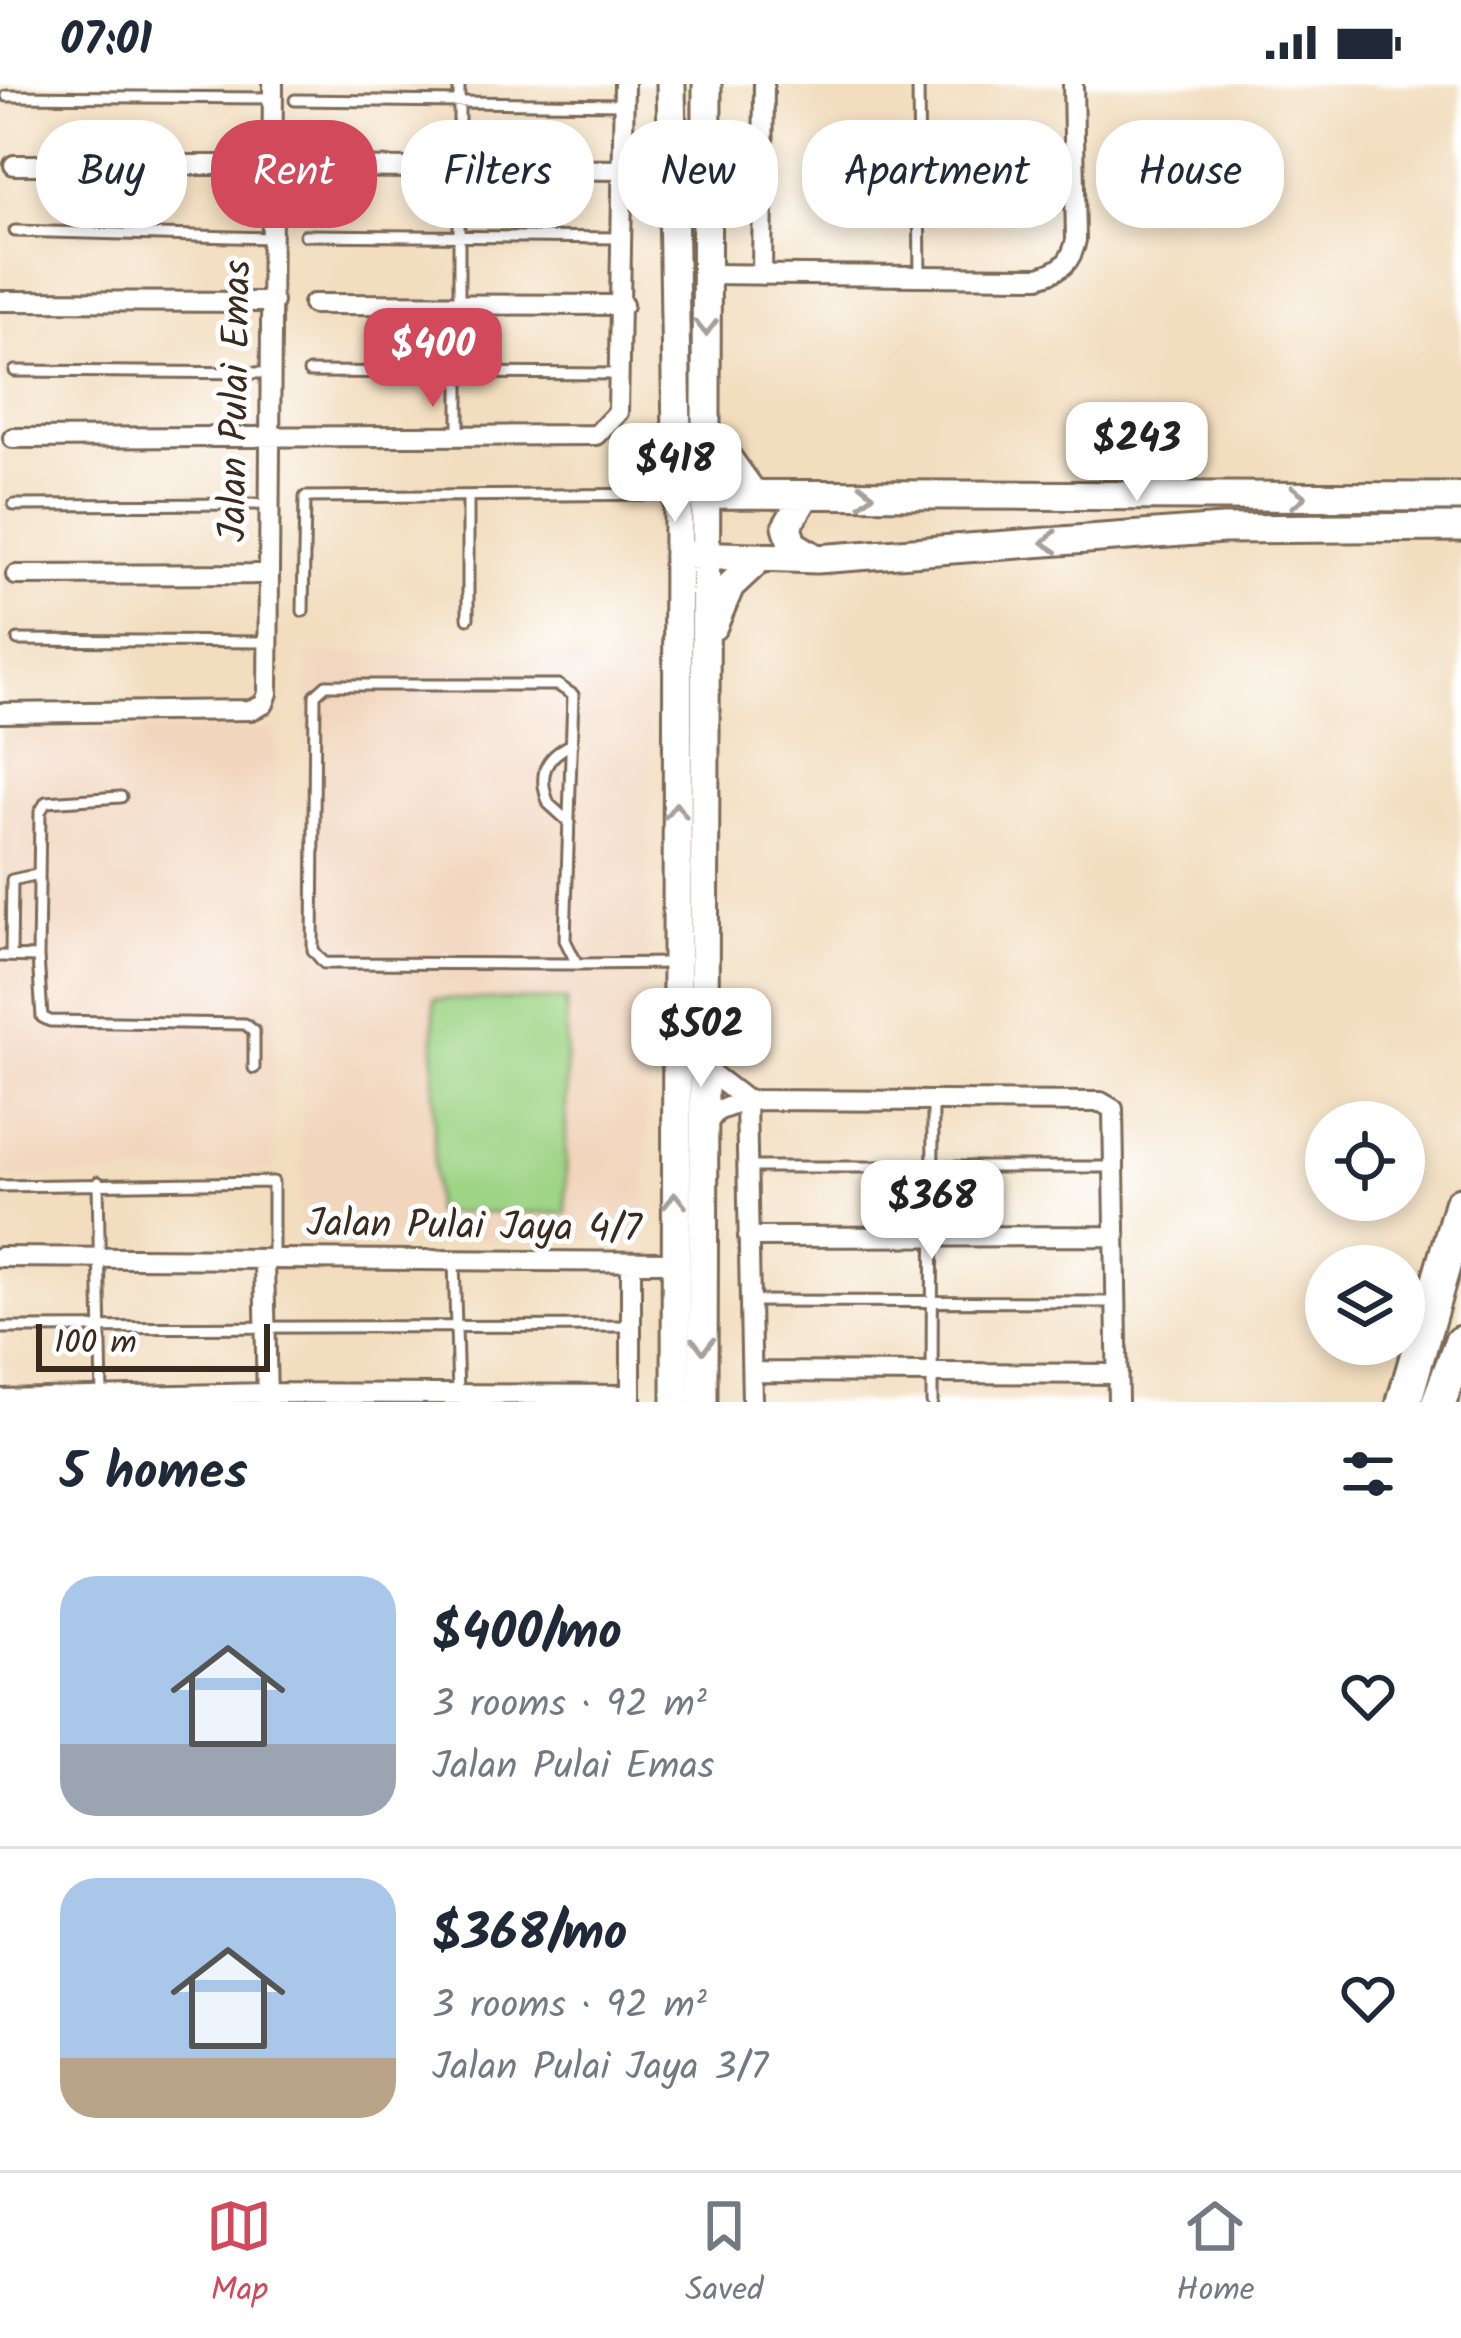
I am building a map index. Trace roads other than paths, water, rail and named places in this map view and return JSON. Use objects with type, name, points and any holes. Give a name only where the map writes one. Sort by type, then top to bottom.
[{"type":"highway","points":[[1404,1402],[1461,1204]]},
{"type":"highway","points":[[1439,1402],[1461,1343]]},
{"type":"main road","points":[[671,84],[678,494],[676,1402]]},
{"type":"main road","points":[[703,1402],[707,84]]},
{"type":"main road","points":[[707,430],[753,494]]},
{"type":"main road","points":[[678,494],[1461,497]]},
{"type":"main road","points":[[806,495],[787,526],[792,544],[817,559]]},
{"type":"main road","points":[[677,555],[817,559],[1223,529],[1461,526]]},
{"type":"main road","points":[[706,650],[730,586],[761,557]]},
{"type":"street","points":[[762,275],[764,84]]},
{"type":"street","points":[[706,274],[1040,277],[1059,271],[1072,258],[1073,84]]},
{"type":"street","points":[[14,165],[211,165]]},
{"type":"street","name":"Jalan Pulai Emas","points":[[0,713],[251,710],[263,704],[268,692],[273,228]]},
{"type":"street","points":[[13,438],[596,435],[614,422],[620,374],[623,228]]},
{"type":"street","points":[[0,301],[273,302]]},
{"type":"street","name":"Jalan Pulai Emas","points":[[313,304],[623,305]]},
{"type":"street","points":[[16,575],[266,574]]},
{"type":"street","points":[[702,1065],[746,1100]]},
{"type":"street","points":[[746,1100],[752,1402]]},
{"type":"street","points":[[701,1131],[717,1111],[746,1100],[1101,1102],[1116,1118],[1118,1402]]},
{"type":"street","points":[[748,1237],[1116,1236]]},
{"type":"street","name":"Jalan Pulai Jaya 4/7","points":[[0,1257],[675,1262]]},
{"type":"street","points":[[267,1398],[269,1259]]},
{"type":"street","points":[[0,1399],[631,1398],[631,1263]]},
{"type":"street","points":[[752,1372],[1118,1374]]},
{"type":"lane","points":[[459,84],[459,120]]},
{"type":"lane","points":[[918,84],[920,276]]},
{"type":"lane","points":[[8,96],[273,91]]},
{"type":"lane","points":[[296,100],[459,102],[624,94]]},
{"type":"lane","points":[[459,437],[460,228]]},
{"type":"lane","points":[[15,231],[273,238]]},
{"type":"lane","points":[[305,236],[623,238]]},
{"type":"lane","points":[[15,371],[270,373]]},
{"type":"lane","points":[[308,372],[620,374]]},
{"type":"lane","points":[[303,611],[304,497],[678,494]]},
{"type":"lane","points":[[468,497],[468,618]]},
{"type":"lane","points":[[14,505],[268,504]]},
{"type":"lane","points":[[18,640],[266,642]]},
{"type":"lane","points":[[577,964],[565,940],[573,694],[558,685],[326,685],[315,695],[313,950],[324,963],[577,964],[676,963]]},
{"type":"lane","points":[[570,823],[549,804],[544,766],[549,755],[572,744]]},
{"type":"lane","points":[[121,797],[46,802],[40,812],[38,957],[43,1017],[50,1021],[244,1024],[254,1031],[254,1068]]},
{"type":"lane","points":[[38,957],[6,956],[12,880],[39,874]]},
{"type":"lane","points":[[932,1402],[933,1101]]},
{"type":"lane","points":[[747,1168],[1116,1167]]},
{"type":"lane","points":[[98,1182],[103,1256],[102,1399]]},
{"type":"lane","points":[[0,1186],[273,1182],[269,1259]]},
{"type":"lane","points":[[454,1261],[458,1399]]},
{"type":"lane","points":[[749,1301],[1116,1302]]},
{"type":"lane","points":[[0,1328],[632,1326]]}]
